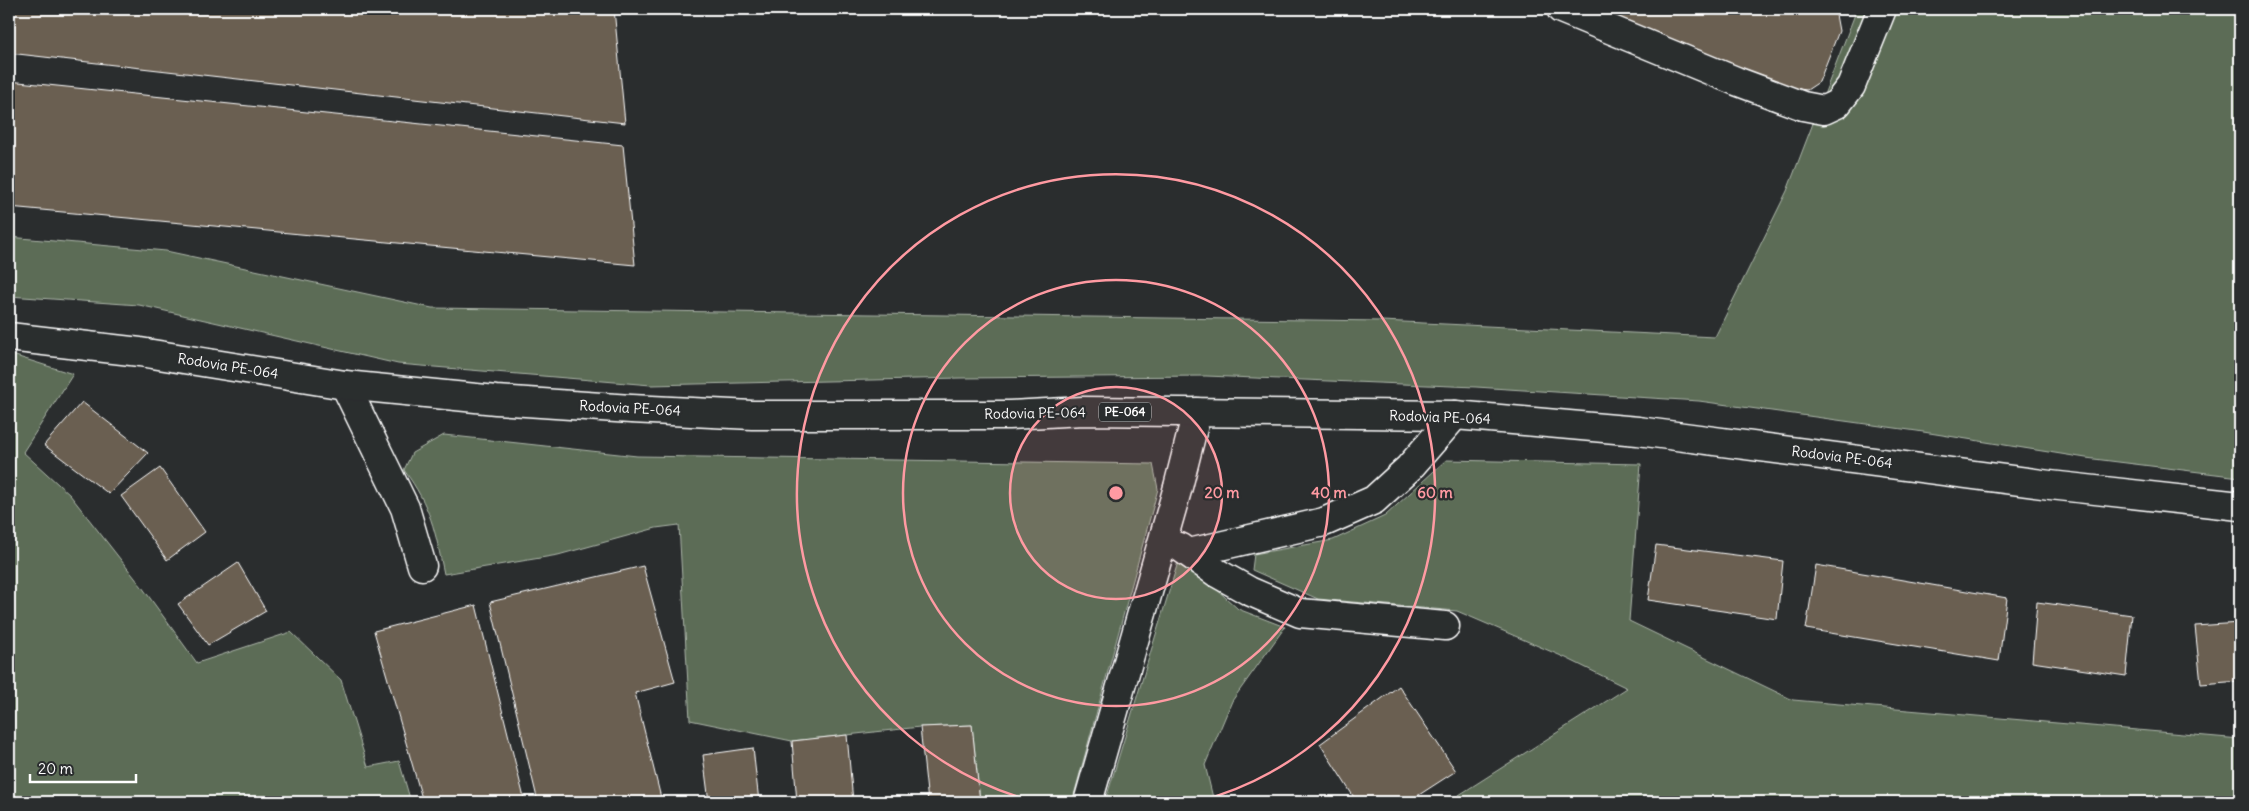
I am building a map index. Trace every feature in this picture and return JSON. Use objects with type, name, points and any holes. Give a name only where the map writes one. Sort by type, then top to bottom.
[{"type":"main road","points":[[1561,9],[1736,81],[1803,106],[1824,110],[1837,104],[1852,86],[1882,9]]},
{"type":"main road","name":"Rodovia PE-064","points":[[9,337],[140,352],[345,385],[496,400],[752,415],[1197,412],[1455,415],[1638,431],[2050,485],[2240,506]]},
{"type":"main road","points":[[345,385],[405,508],[422,566]]},
{"type":"main road","points":[[1088,802],[1164,536],[1197,412]]},
{"type":"main road","points":[[1189,553],[1324,522],[1374,500],[1409,468],[1455,415]]},
{"type":"main road","points":[[1164,536],[1249,591],[1300,613],[1445,626]]},
{"type":"green space","points":[[1857,9],[2240,9],[2240,477],[2086,458],[1917,431],[1699,401],[1476,387],[1206,376],[960,378],[651,385],[398,364],[139,305],[9,296],[9,237],[166,251],[432,308],[1382,321],[1715,337],[1787,191]]},
{"type":"green space","points":[[9,354],[73,374],[23,452],[70,495],[142,587],[197,663],[291,632],[341,680],[368,767],[399,761],[411,802],[9,802]]},
{"type":"green space","points":[[444,435],[637,456],[1153,464],[1158,489],[1072,802],[980,802],[972,725],[920,727],[792,741],[690,720],[679,525],[656,528],[558,555],[444,574],[431,519],[413,483],[404,470],[412,453]]},
{"type":"green space","points":[[1446,460],[1641,464],[1629,621],[1793,700],[2240,739],[2240,802],[1448,802],[1627,688],[1566,658],[1457,611],[1318,599],[1252,570],[1254,554],[1333,540],[1385,516]]},
{"type":"green space","points":[[1178,562],[1212,585],[1238,609],[1285,627],[1232,701],[1205,765],[1214,802],[1105,802]]},
{"type":"building","points":[[9,9],[614,9],[625,123],[9,53]]},
{"type":"building","points":[[1588,9],[1828,9],[1836,15],[1839,31],[1819,82],[1807,90],[1790,88]]},
{"type":"building","points":[[9,81],[623,145],[635,265],[9,207]]},
{"type":"building","points":[[82,402],[148,453],[109,494],[44,445]]},
{"type":"building","points":[[160,468],[205,532],[167,560],[121,496]]},
{"type":"building","points":[[1656,545],[1783,561],[1777,619],[1648,600]]},
{"type":"building","points":[[238,563],[266,611],[208,645],[178,604]]},
{"type":"building","points":[[1816,565],[2007,598],[1999,661],[1806,629]]},
{"type":"building","points":[[643,566],[675,682],[635,693],[662,802],[538,802],[490,602]]},
{"type":"building","points":[[2037,602],[2132,615],[2126,676],[2032,662]]},
{"type":"building","points":[[476,605],[525,802],[423,802],[374,631]]},
{"type":"building","points":[[2240,623],[2240,681],[2201,684],[2195,626]]},
{"type":"building","points":[[1399,686],[1456,771],[1408,802],[1357,802],[1320,744]]},
{"type":"building","points":[[972,725],[980,802],[928,802],[920,727]]},
{"type":"building","points":[[847,735],[853,802],[797,802],[792,741]]},
{"type":"building","points":[[753,748],[759,802],[709,802],[703,755]]}]
